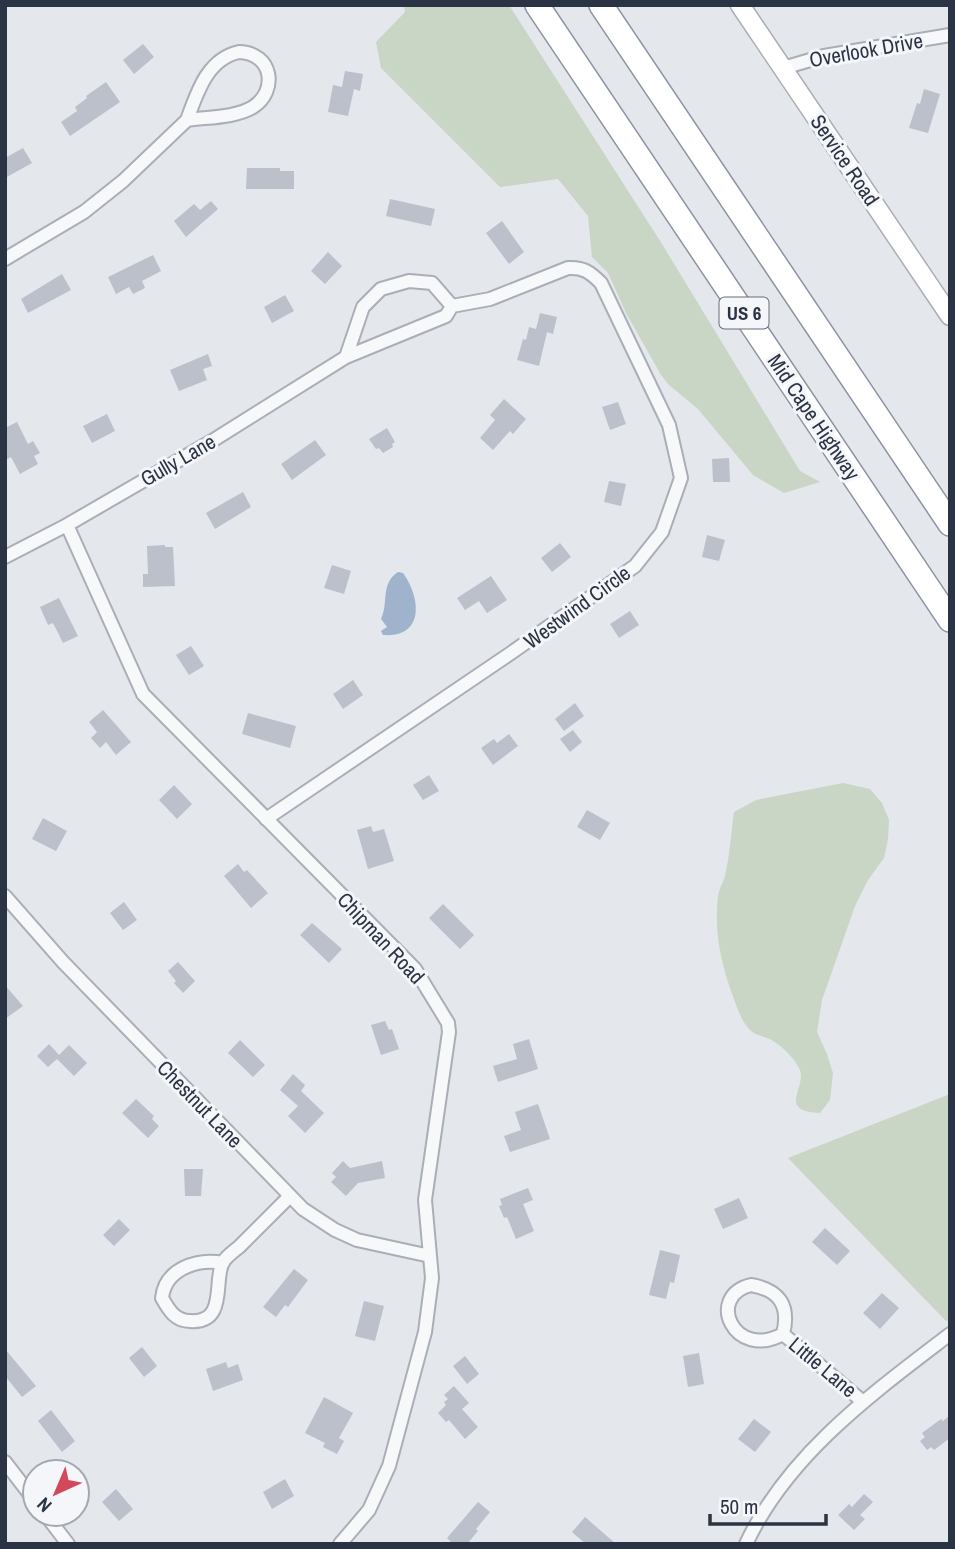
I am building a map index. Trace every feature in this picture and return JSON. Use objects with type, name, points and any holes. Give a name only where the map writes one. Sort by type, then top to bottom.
[{"type":"highway","name":"Mid Cape Highway","points":[[537,5],[950,620]]},
{"type":"highway","name":"US 6","points":[[601,5],[950,524]]},
{"type":"street","name":"Service Road","points":[[740,5],[950,316]]},
{"type":"street","name":"Overlook Drive","points":[[783,68],[824,55],[950,35]]},
{"type":"street","points":[[5,259],[84,212],[123,181],[187,120],[204,79],[223,59],[230,54],[248,52],[264,62],[268,69],[268,84],[258,103],[242,111],[187,120]]},
{"type":"street","name":"Westwind Circle","points":[[266,819],[635,566],[663,532],[681,478],[668,425],[601,283],[590,272],[579,267],[568,268],[490,299],[452,306]]},
{"type":"street","points":[[346,357],[363,307],[381,289],[391,284],[409,281],[432,283],[452,306]]},
{"type":"street","name":"Gully Lane","points":[[6,553],[67,525],[212,441],[346,357],[446,316],[452,306]]},
{"type":"street","name":"Chipman Road","points":[[67,525],[143,694],[415,969],[448,1023],[449,1032],[425,1200],[432,1278],[425,1332],[389,1466],[369,1510],[340,1544]]},
{"type":"street","name":"Chestnut Lane","points":[[5,896],[72,971],[290,1196],[318,1219],[357,1240],[430,1256]]},
{"type":"street","points":[[222,1263],[209,1260],[192,1264],[180,1269],[168,1279],[162,1298],[176,1317],[196,1322],[213,1310],[218,1296],[222,1263],[290,1196]]},
{"type":"street","name":"Little Lane","points":[[751,1285],[763,1287],[776,1294],[784,1306],[787,1319],[783,1334],[760,1342],[745,1338],[735,1329],[729,1318],[728,1304],[733,1294],[742,1287],[751,1285]]},
{"type":"street","name":"Little Lane","points":[[783,1334],[862,1401]]},
{"type":"street","points":[[746,1544],[755,1524],[777,1493],[816,1446],[862,1401],[950,1334]]},
{"type":"street","points":[[5,1462],[21,1483]]},
{"type":"street","points":[[56,1528],[68,1544]]},
{"type":"green space","points":[[404,5],[509,5],[662,244],[800,471],[820,482],[784,493],[753,475],[698,409],[661,375],[626,313],[608,273],[592,257],[588,216],[558,179],[500,187],[381,68],[376,42],[405,12]]},
{"type":"green space","points":[[843,783],[870,789],[882,803],[889,820],[888,839],[884,858],[868,880],[855,906],[822,1000],[817,1032],[833,1073],[830,1100],[820,1113],[799,1108],[796,1096],[801,1075],[799,1068],[773,1041],[751,1031],[741,1016],[721,956],[717,908],[727,868],[734,812],[756,800]]},
{"type":"green space","points":[[950,1094],[950,1319],[946,1321],[788,1158]]},
{"type":"water","points":[[398,572],[403,573],[409,583],[416,604],[416,614],[413,623],[406,630],[383,635],[381,631],[387,627],[381,619],[387,588],[392,577]]},
{"type":"building","points":[[143,44],[154,57],[134,74],[123,60]]},
{"type":"building","points":[[345,71],[363,74],[360,91],[354,89],[348,116],[328,112],[333,85],[342,87]]},
{"type":"building","points":[[106,82],[120,102],[70,136],[61,122],[77,111],[75,107],[87,98],[86,96]]},
{"type":"building","points":[[924,89],[940,94],[928,133],[909,128]]},
{"type":"building","points":[[23,148],[32,163],[5,178],[5,158]]},
{"type":"building","points":[[247,168],[280,168],[280,171],[294,171],[294,189],[246,189]]},
{"type":"building","points":[[390,199],[435,209],[431,226],[386,216]]},
{"type":"building","points":[[211,201],[218,209],[186,237],[174,221],[194,204],[200,210]]},
{"type":"building","points":[[502,221],[524,252],[509,264],[486,233]]},
{"type":"building","points":[[328,252],[342,266],[325,284],[311,271]]},
{"type":"building","points":[[153,255],[161,271],[142,281],[145,288],[133,294],[129,287],[116,294],[108,277]]},
{"type":"building","points":[[62,274],[71,290],[28,313],[21,299]]},
{"type":"building","points":[[285,295],[294,311],[272,323],[264,307]]},
{"type":"building","points":[[540,313],[557,317],[553,334],[547,332],[539,366],[517,360],[523,339],[526,340],[529,327],[536,329]]},
{"type":"building","points":[[208,354],[212,366],[203,369],[207,380],[179,391],[170,370]]},
{"type":"building","points":[[504,399],[526,419],[513,434],[510,431],[493,450],[480,438],[495,420],[490,415]]},
{"type":"building","points":[[618,402],[626,424],[610,430],[602,407]]},
{"type":"building","points":[[107,414],[115,431],[92,443],[83,426]]},
{"type":"building","points":[[17,422],[28,444],[33,441],[40,453],[34,456],[38,464],[20,474],[11,457],[5,460],[5,428]]},
{"type":"building","points":[[387,428],[395,442],[393,447],[383,453],[379,448],[376,449],[369,439]]},
{"type":"building","points":[[315,440],[326,455],[292,480],[281,464]]},
{"type":"building","points":[[729,458],[730,482],[713,482],[712,459]]},
{"type":"building","points":[[609,481],[626,484],[621,506],[604,502]]},
{"type":"building","points":[[243,492],[251,507],[215,529],[206,513]]},
{"type":"building","points":[[707,535],[725,540],[719,561],[702,557]]},
{"type":"building","points":[[560,543],[571,557],[552,572],[541,558]]},
{"type":"building","points":[[147,546],[173,547],[175,586],[143,587],[143,574],[148,574]]},
{"type":"building","points":[[332,565],[351,571],[344,594],[324,588]]},
{"type":"building","points":[[491,576],[507,600],[487,613],[479,601],[465,610],[457,598]]},
{"type":"building","points":[[59,598],[78,636],[63,643],[53,623],[48,625],[40,607]]},
{"type":"building","points":[[630,611],[639,625],[619,638],[610,624]]},
{"type":"building","points":[[191,646],[204,666],[189,675],[176,655]]},
{"type":"building","points":[[353,680],[363,695],[343,709],[333,694]]},
{"type":"building","points":[[575,703],[584,716],[564,731],[555,719]]},
{"type":"building","points":[[103,710],[131,742],[116,755],[106,742],[100,748],[91,738],[97,732],[89,722]]},
{"type":"building","points":[[248,713],[296,726],[290,748],[242,734]]},
{"type":"building","points":[[573,730],[582,742],[570,752],[560,739]]},
{"type":"building","points":[[509,734],[518,746],[493,765],[481,748],[494,739],[497,743]]},
{"type":"building","points":[[429,775],[439,791],[423,800],[413,785]]},
{"type":"building","points":[[174,785],[192,804],[177,819],[159,800]]},
{"type":"building","points":[[587,810],[610,823],[600,840],[577,827]]},
{"type":"building","points":[[43,818],[67,831],[56,851],[32,839]]},
{"type":"building","points":[[371,826],[373,832],[384,829],[394,861],[368,869],[357,830]]},
{"type":"building","points":[[238,864],[268,893],[251,908],[224,876]]},
{"type":"building","points":[[124,902],[137,920],[123,930],[110,913]]},
{"type":"building","points":[[443,904],[474,935],[460,949],[429,918]]},
{"type":"building","points":[[312,923],[342,949],[329,963],[300,935]]},
{"type":"building","points":[[178,962],[195,981],[183,993],[168,971]]},
{"type":"building","points":[[5,985],[23,1006],[5,1019]]},
{"type":"building","points":[[385,1021],[389,1030],[392,1029],[399,1049],[381,1055],[371,1025]]},
{"type":"building","points":[[529,1039],[538,1069],[498,1082],[493,1066],[517,1059],[513,1044]]},
{"type":"building","points":[[240,1040],[265,1065],[253,1077],[228,1053]]},
{"type":"building","points":[[49,1044],[59,1055],[69,1045],[87,1063],[74,1076],[57,1059],[48,1067],[37,1056]]},
{"type":"building","points":[[293,1074],[305,1085],[301,1091],[324,1113],[305,1133],[288,1116],[298,1106],[280,1090]]},
{"type":"building","points":[[136,1099],[154,1116],[152,1119],[159,1126],[148,1138],[122,1113]]},
{"type":"building","points":[[538,1104],[550,1139],[510,1152],[504,1136],[521,1130],[515,1112]]},
{"type":"building","points":[[343,1161],[350,1168],[382,1161],[385,1178],[358,1183],[346,1196],[331,1182],[336,1177],[332,1173]]},
{"type":"building","points":[[184,1169],[203,1169],[201,1196],[185,1196]]},
{"type":"building","points":[[528,1188],[533,1200],[523,1204],[534,1231],[516,1239],[499,1206],[502,1205],[500,1199]]},
{"type":"building","points":[[739,1198],[748,1218],[723,1229],[714,1209]]},
{"type":"building","points":[[119,1219],[130,1230],[114,1246],[103,1235]]},
{"type":"building","points":[[825,1228],[850,1251],[837,1265],[812,1242]]},
{"type":"building","points":[[660,1250],[680,1255],[674,1283],[670,1282],[666,1299],[649,1295]]},
{"type":"building","points":[[294,1269],[308,1280],[288,1307],[285,1305],[276,1317],[263,1307]]},
{"type":"building","points":[[882,1293],[899,1308],[880,1329],[863,1313]]},
{"type":"building","points":[[364,1301],[384,1306],[375,1341],[355,1336]]},
{"type":"building","points":[[142,1347],[157,1366],[144,1377],[129,1358]]},
{"type":"building","points":[[5,1349],[36,1386],[22,1397],[5,1376]]},
{"type":"building","points":[[699,1353],[704,1384],[688,1387],[683,1356]]},
{"type":"building","points":[[465,1356],[479,1374],[467,1384],[453,1366]]},
{"type":"building","points":[[226,1362],[228,1368],[238,1364],[243,1380],[213,1391],[206,1369]]},
{"type":"building","points":[[454,1386],[469,1403],[462,1409],[478,1427],[465,1439],[449,1420],[446,1422],[438,1413],[448,1399],[444,1395]]},
{"type":"building","points":[[324,1397],[353,1413],[339,1438],[344,1441],[337,1454],[323,1447],[325,1443],[305,1433]]},
{"type":"building","points":[[51,1410],[75,1441],[62,1452],[38,1421]]},
{"type":"building","points":[[950,1415],[950,1438],[934,1450],[931,1447],[927,1450],[920,1441],[925,1437],[922,1433]]},
{"type":"building","points":[[754,1419],[771,1432],[755,1452],[738,1439]]},
{"type":"building","points":[[285,1479],[294,1496],[272,1509],[263,1492]]},
{"type":"building","points":[[116,1489],[133,1509],[119,1521],[102,1502]]},
{"type":"building","points":[[864,1494],[873,1502],[860,1515],[865,1519],[854,1530],[838,1515],[849,1504],[852,1507]]},
{"type":"building","points":[[478,1502],[490,1512],[467,1544],[453,1544],[447,1538]]},
{"type":"building","points":[[585,1517],[616,1544],[586,1544],[572,1532]]}]
